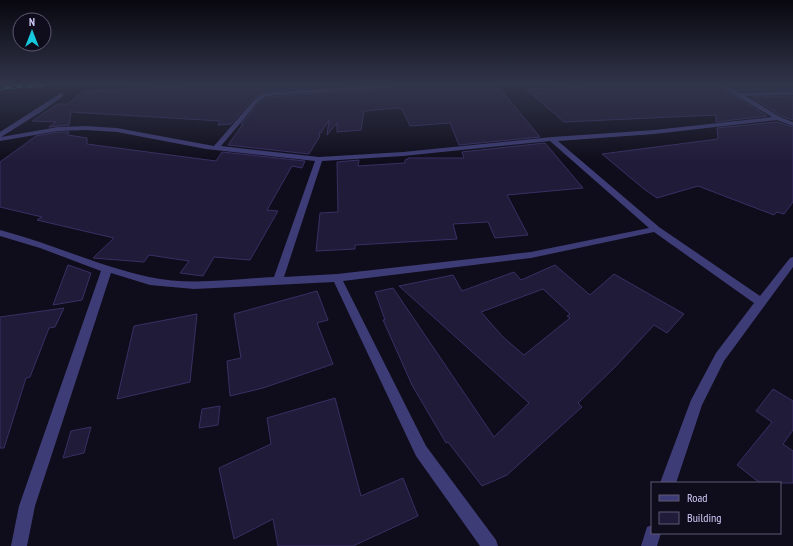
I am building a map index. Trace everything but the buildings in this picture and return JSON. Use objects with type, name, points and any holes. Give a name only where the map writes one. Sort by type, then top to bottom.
[{"type":"street","points":[[0,134],[40,110]]},
{"type":"street","points":[[216,148],[248,110]]},
{"type":"street","points":[[765,110],[793,124]]},
{"type":"street","points":[[0,139],[58,129],[86,128],[117,130],[216,148],[319,159],[403,154],[552,139],[654,132],[778,118]]},
{"type":"street","points":[[552,139],[656,229],[760,302]]},
{"type":"street","points":[[278,281],[319,159]]},
{"type":"street","points":[[0,233],[44,246],[107,269],[150,281],[194,285],[338,278],[530,255],[656,229]]},
{"type":"street","points":[[668,482],[696,404],[720,357],[793,260]]},
{"type":"street","points":[[19,546],[27,506],[107,269]]},
{"type":"street","points":[[338,278],[421,451],[490,546]]},
{"type":"street","points":[[649,546],[653,534]]}]
